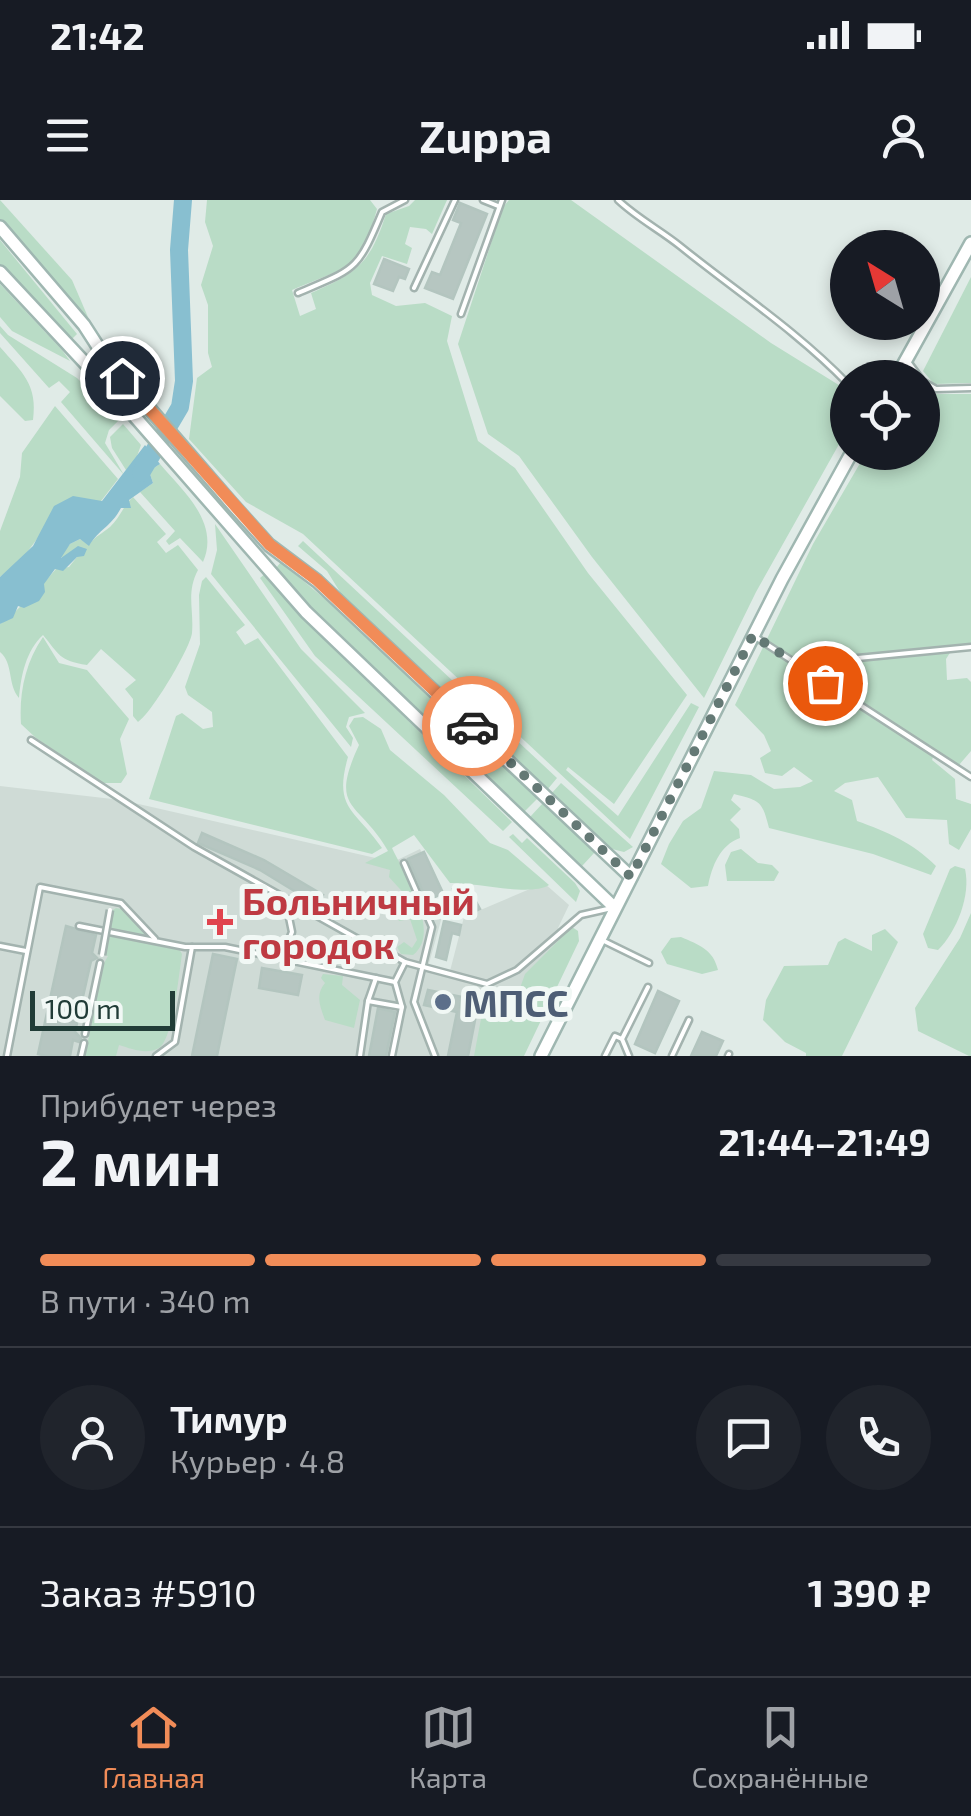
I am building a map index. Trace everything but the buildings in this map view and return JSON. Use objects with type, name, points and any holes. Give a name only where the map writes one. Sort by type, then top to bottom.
[{"type":"street","points":[[0,227],[84,325],[140,400],[270,545],[317,580],[631,877]]},
{"type":"street","points":[[906,359],[971,243]]},
{"type":"street","points":[[0,272],[129,410],[306,612],[615,908]]},
{"type":"street","points":[[541,1056],[753,635],[842,470]]},
{"type":"lane","points":[[298,293],[349,271],[368,246],[382,212],[406,200]]},
{"type":"lane","points":[[414,288],[455,200]]},
{"type":"lane","points":[[461,314],[500,203],[483,200]]},
{"type":"lane","points":[[618,200],[698,263],[768,311],[830,364]]},
{"type":"lane","points":[[940,388],[971,388]]},
{"type":"lane","points":[[753,635],[971,777]]},
{"type":"lane","points":[[796,664],[971,647]]},
{"type":"lane","points":[[31,740],[194,847],[285,898],[405,962],[476,984],[497,981],[517,970],[581,916],[615,908]]},
{"type":"lane","points":[[404,863],[431,918],[414,1002],[435,1056]]},
{"type":"lane","points":[[7,1056],[40,888],[112,900],[126,906],[158,941]]},
{"type":"lane","points":[[281,958],[292,932],[285,898]]},
{"type":"lane","points":[[102,954],[112,900]]},
{"type":"lane","points":[[79,926],[192,947],[225,946],[395,982]]},
{"type":"lane","points":[[600,938],[649,963]]},
{"type":"lane","points":[[0,946],[26,951]]},
{"type":"lane","points":[[156,1056],[174,1042],[192,947]]},
{"type":"lane","points":[[392,1056],[402,1007],[395,982],[405,962]]},
{"type":"lane","points":[[85,1034],[100,963]]},
{"type":"lane","points":[[360,1056],[368,1001],[376,978]]},
{"type":"lane","points":[[622,1039],[648,986]]},
{"type":"lane","points":[[399,998],[414,1002]]},
{"type":"lane","points":[[368,1001],[402,1007]]},
{"type":"lane","points":[[672,1056],[689,1020]]},
{"type":"lane","points":[[605,1056],[615,1036],[622,1039],[630,1055]]},
{"type":"lane","points":[[81,1056],[84,1043]]},
{"type":"shaded area","name":"Больничный городок","points":[[0,786],[121,800],[393,862],[420,849],[442,894],[418,906],[443,913],[428,967],[450,971],[464,917],[544,883],[569,905],[558,928],[563,937],[506,1056],[0,1056]]},
{"type":"green space","points":[[0,200],[72,280],[97,338],[0,219]]},
{"type":"green space","points":[[207,200],[370,200],[377,209],[357,256],[339,270],[292,290],[300,316],[316,309],[311,293],[360,265],[374,245],[386,214],[415,200],[447,200],[432,234],[410,227],[405,244],[412,248],[407,264],[382,256],[370,283],[372,295],[396,306],[425,303],[452,316],[447,341],[478,441],[515,468],[588,573],[687,695],[614,804],[568,767],[566,770],[618,816],[691,703],[699,707],[630,839],[303,534],[246,502],[189,439],[197,378],[212,367],[208,353],[208,305],[201,285],[213,246],[205,222]]},
{"type":"green space","points":[[509,200],[571,200],[771,343],[830,380],[830,460],[756,592],[704,698],[592,557],[519,456],[488,434],[458,344],[503,207]]},
{"type":"green space","points":[[0,240],[77,334],[70,341],[0,264]]},
{"type":"green space","points":[[971,277],[971,383],[940,384],[940,360],[929,360]]},
{"type":"green space","points":[[0,284],[70,361],[12,331],[0,317]]},
{"type":"green space","points":[[0,326],[77,378],[119,420],[109,430],[105,443],[124,475],[61,402],[70,392],[59,381],[49,388],[0,333]]},
{"type":"green space","points":[[0,347],[31,388],[33,420],[25,421],[0,396]]},
{"type":"green space","points":[[940,394],[971,394],[971,643],[953,648],[946,659],[947,680],[967,678],[971,682],[971,751],[959,765],[934,754],[932,760],[955,779],[956,799],[971,804],[971,829],[959,850],[949,844],[947,820],[906,818],[878,777],[845,783],[834,791],[852,800],[857,821],[900,839],[927,858],[936,866],[931,875],[873,854],[769,828],[759,804],[734,794],[731,800],[741,809],[730,820],[739,829],[740,838],[718,857],[708,886],[691,888],[661,864],[683,821],[701,808],[714,771],[751,775],[774,789],[800,787],[813,781],[794,767],[782,776],[765,773],[760,758],[771,751],[764,735],[735,705],[813,544],[856,470],[940,470]]},
{"type":"green space","points":[[55,406],[118,479],[101,501],[43,531],[22,559],[0,577],[0,531],[20,477],[22,453]]},
{"type":"green space","points":[[123,424],[141,445],[126,470],[110,437]]},
{"type":"green space","points":[[160,464],[189,497],[203,521],[207,548],[203,562],[180,538],[169,545],[166,541],[175,531],[140,492],[153,483],[149,471]]},
{"type":"green space","points":[[133,497],[166,534],[157,542],[166,553],[178,545],[198,570],[191,594],[192,633],[177,666],[138,722],[133,716],[133,699],[125,689],[136,680],[101,649],[87,665],[78,663],[61,656],[43,635],[25,664],[19,698],[0,652],[0,624],[56,569],[69,567],[77,557],[60,555],[70,544],[80,539],[89,545],[113,524]]},
{"type":"green space","points":[[215,524],[301,649],[365,713],[349,717],[346,727],[353,738],[351,747],[211,574],[217,550]]},
{"type":"green space","points":[[303,541],[557,778],[547,790],[345,600],[327,571],[298,546]]},
{"type":"green space","points":[[281,562],[538,798],[524,812],[333,631],[276,568]]},
{"type":"green space","points":[[266,573],[344,658],[512,822],[503,831],[315,656],[260,578]]},
{"type":"green space","points":[[206,577],[245,625],[236,632],[245,645],[258,638],[348,757],[345,798],[382,848],[372,854],[149,799],[176,716],[182,713],[203,729],[213,727],[212,712],[188,695],[185,687],[200,644],[199,595]]},
{"type":"green space","points":[[43,637],[59,663],[87,670],[129,719],[120,739],[127,774],[121,783],[101,783],[21,724],[24,679]]},
{"type":"green space","points":[[363,717],[381,729],[390,750],[444,795],[490,843],[508,850],[549,885],[529,890],[450,883],[414,835],[392,848],[418,903],[424,933],[413,955],[401,954],[397,947],[404,942],[412,948],[417,940],[410,919],[399,921],[396,914],[408,898],[389,877],[390,870],[365,863],[388,851],[347,795],[346,783],[359,745],[349,726],[354,718]]},
{"type":"green space","points":[[561,783],[633,847],[624,852],[608,848],[551,794]]},
{"type":"green space","points":[[543,803],[595,852],[582,866],[530,817]]},
{"type":"green space","points":[[513,834],[522,843],[527,838],[575,883],[580,891],[576,902],[509,837]]},
{"type":"green space","points":[[741,849],[758,863],[772,865],[779,872],[774,881],[727,881],[725,865],[731,852]]},
{"type":"green space","points":[[950,869],[965,869],[961,912],[938,950],[928,948],[923,934]]},
{"type":"green space","points":[[126,910],[153,943],[179,949],[182,954],[172,1019],[159,1048],[144,1051],[119,1045],[116,1056],[85,1056],[108,956],[105,955],[112,911]]},
{"type":"green space","points":[[971,913],[969,1056],[918,1031],[915,1008],[960,938]]},
{"type":"green space","points":[[572,927],[578,931],[579,941],[524,1056],[474,1056],[484,1003],[492,995],[513,1008],[525,974]]},
{"type":"green space","points":[[885,929],[898,942],[842,1056],[806,1056],[763,1020],[766,1000],[784,966],[828,965],[838,942],[845,938],[872,951],[872,935]]},
{"type":"green space","points":[[681,937],[709,952],[718,970],[702,974],[667,964],[661,952],[671,938]]},
{"type":"green space","points":[[323,974],[343,976],[342,985],[360,1000],[354,1028],[325,1020],[319,1001],[325,983]]},
{"type":"water","points":[[145,445],[160,464],[149,471],[153,483],[129,500],[131,508],[121,508],[89,546],[80,539],[70,544],[61,558],[78,546],[87,549],[84,556],[77,557],[63,571],[55,569],[44,584],[45,592],[39,601],[24,608],[18,606],[13,618],[0,624],[0,577],[33,546],[54,506],[73,496],[102,501]]},
{"type":"waterway","points":[[141,473],[180,407],[184,381],[179,250],[183,200]]},
{"type":"way so far","points":[[472,726],[631,877],[753,635],[825,683]]},
{"type":"place","name":"Больничный городок","points":[[220,922]]},
{"type":"place","name":"МПСС","points":[[443,1002]]},
{"type":"route","points":[[122,378],[270,545],[317,580],[472,726]]}]
